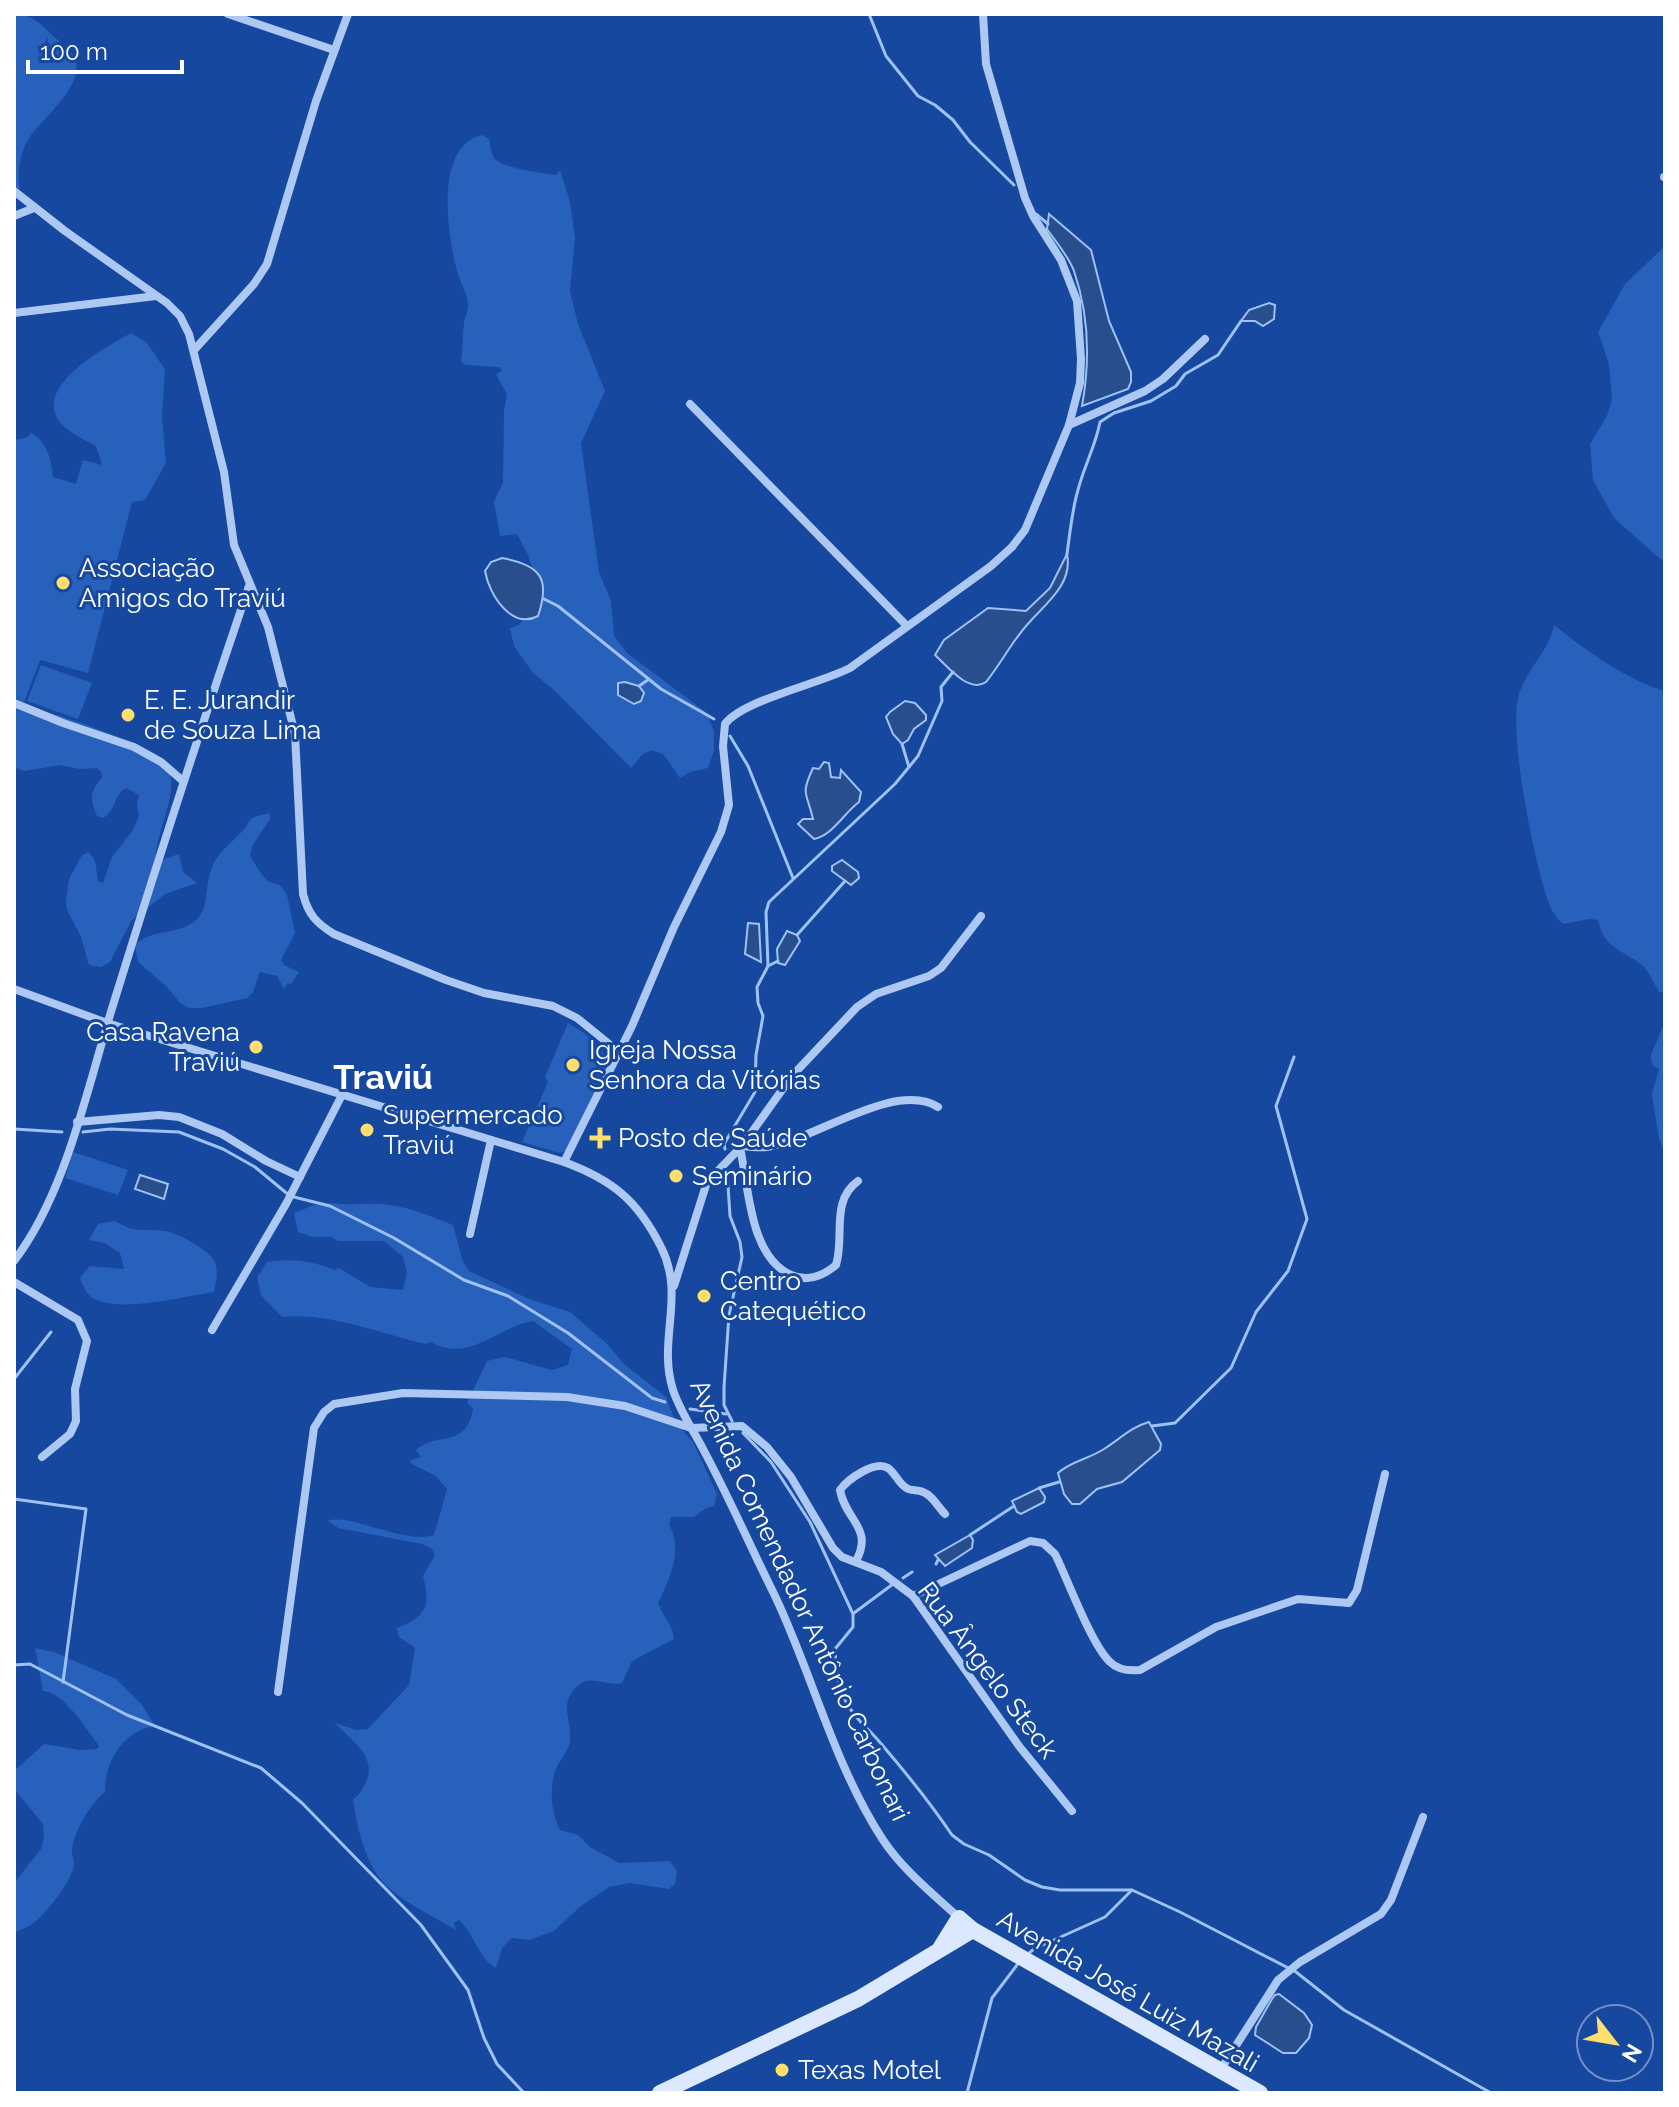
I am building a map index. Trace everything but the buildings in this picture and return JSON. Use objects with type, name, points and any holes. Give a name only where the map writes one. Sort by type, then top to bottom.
[{"type":"main road","name":"Avenida Comendador Antônio Carbonari","points":[[959,1918],[973,1930]]},
{"type":"main road","points":[[941,1947],[959,1918]]},
{"type":"main road","points":[[660,2093],[858,1999],[973,1930]]},
{"type":"main road","name":"Avenida José Luiz Mazali","points":[[973,1930],[1260,2093]]},
{"type":"street","points":[[228,14],[334,50]]},
{"type":"street","points":[[195,349],[254,284],[267,264],[348,14]]},
{"type":"street","points":[[564,1162],[619,1052],[726,818],[729,805],[723,746],[725,724],[736,713],[752,705],[850,668],[972,581],[1012,547],[1025,530],[1069,425],[1080,383],[1077,301],[1065,267],[1025,198],[986,64],[983,14]]},
{"type":"street","points":[[14,191],[180,316],[195,349],[224,472],[234,545],[268,627],[295,734],[302,880],[307,912],[320,926],[334,934],[446,980],[484,993],[553,1006],[577,1018],[619,1052]]},
{"type":"street","points":[[14,216],[34,208]]},
{"type":"street","points":[[14,313],[157,296]]},
{"type":"street","points":[[1069,425],[1145,391],[1163,379],[1205,339]]},
{"type":"street","points":[[690,404],[907,626]]},
{"type":"street","points":[[14,1261],[41,1220],[77,1122],[183,781],[249,586]]},
{"type":"street","points":[[14,703],[134,747],[161,762],[183,781]]},
{"type":"street","points":[[673,1287],[707,1182],[741,1147],[792,1076],[857,1007],[876,994],[929,976],[941,968],[981,916]]},
{"type":"street","name":"Avenida Comendador Antônio Carbonari","points":[[14,989],[107,1023],[564,1162],[600,1177],[633,1203],[662,1248],[673,1287],[668,1345],[673,1390],[785,1618],[835,1743],[868,1813],[902,1865],[959,1918]]},
{"type":"street","points":[[212,1330],[300,1177],[342,1095]]},
{"type":"street","points":[[741,1147],[765,1147],[790,1141],[849,1116],[912,1098],[926,1100],[938,1107]]},
{"type":"street","points":[[77,1122],[159,1115],[179,1117],[222,1134],[266,1161],[300,1177]]},
{"type":"street","points":[[470,1234],[491,1140]]},
{"type":"street","points":[[741,1147],[746,1192],[762,1246],[775,1265],[802,1279],[814,1278],[836,1265],[839,1256],[838,1221],[843,1202],[851,1186],[858,1181]]},
{"type":"street","points":[[14,1282],[78,1320],[87,1341],[75,1389],[76,1421],[70,1434],[42,1457]]},
{"type":"street","points":[[278,1692],[314,1428],[324,1412],[334,1404],[403,1393],[567,1397],[625,1406],[691,1428]]},
{"type":"street","name":"Rua Ângelo Steck","points":[[691,1428],[742,1426],[767,1447],[807,1500],[833,1548],[842,1557],[881,1572],[913,1596],[983,1697],[1072,1811]]},
{"type":"street","points":[[856,1561],[864,1539],[841,1500],[840,1490],[845,1483],[874,1467],[884,1466],[891,1470],[902,1485],[928,1495],[945,1514]]},
{"type":"street","points":[[913,1596],[1030,1541],[1043,1543],[1055,1554],[1099,1648],[1112,1664],[1128,1671],[1140,1670],[1216,1627],[1298,1599],[1349,1603],[1357,1590],[1385,1474]]},
{"type":"street","points":[[1221,2069],[1278,1980],[1300,1962],[1381,1914],[1391,1900],[1423,1817]]},
{"type":"shaded area","points":[[14,14],[25,15],[39,22],[69,50],[76,62],[73,83],[67,93],[25,146],[20,164],[20,189],[14,187]]},
{"type":"shaded area","points":[[482,135],[489,139],[491,151],[498,162],[556,175],[560,170],[570,202],[575,238],[570,291],[578,324],[605,391],[581,443],[599,572],[611,601],[614,636],[627,653],[707,713],[714,731],[714,751],[708,768],[680,778],[664,755],[652,750],[643,754],[631,768],[553,689],[533,673],[514,646],[510,628],[519,625],[526,615],[538,586],[517,534],[500,536],[494,502],[503,482],[507,394],[496,375],[502,370],[499,367],[465,365],[461,361],[468,301],[457,271],[448,216],[450,174],[456,156],[466,143]]},
{"type":"shaded area","points":[[1049,214],[1091,250],[1109,321],[1131,372],[1128,389],[1082,406],[1087,356],[1083,304],[1072,266],[1047,229]]},
{"type":"shaded area","points":[[1665,246],[1665,563],[1614,518],[1593,480],[1590,444],[1607,416],[1612,399],[1609,364],[1598,332],[1625,284]]},
{"type":"shaded area","points":[[1269,303],[1275,305],[1274,319],[1263,326],[1255,321],[1241,321],[1249,310]]},
{"type":"shaded area","name":"Associação Amigos do Traviú","points":[[131,333],[146,342],[165,369],[162,417],[166,463],[145,500],[132,502],[88,673],[40,660],[24,702],[14,698],[14,440],[28,437],[31,433],[37,437],[48,452],[53,477],[76,484],[83,460],[102,465],[96,446],[73,434],[59,421],[54,403],[58,390],[79,366]]},
{"type":"shaded area","points":[[1067,554],[1068,566],[1060,587],[1022,631],[986,682],[979,685],[966,682],[935,655],[944,640],[988,608],[1026,611],[1050,588]]},
{"type":"shaded area","points":[[502,558],[534,569],[539,575],[543,592],[538,616],[528,619],[511,614],[491,590],[485,571],[491,562]]},
{"type":"shaded area","points":[[1554,625],[1622,672],[1665,691],[1665,993],[1659,992],[1642,965],[1610,943],[1598,920],[1563,924],[1547,898],[1523,793],[1516,732],[1520,691],[1548,642]]},
{"type":"shaded area","points":[[41,665],[92,683],[78,719],[27,701]]},
{"type":"shaded area","points":[[618,683],[639,686],[644,693],[641,701],[634,704],[618,695]]},
{"type":"shaded area","points":[[905,701],[915,703],[926,715],[926,720],[902,744],[893,734],[886,717]]},
{"type":"shaded area","points":[[14,705],[64,717],[127,741],[156,757],[170,775],[170,797],[156,857],[161,860],[179,854],[183,872],[197,883],[165,894],[131,921],[110,962],[101,967],[89,965],[81,937],[67,910],[69,879],[82,855],[89,852],[95,861],[98,881],[103,883],[112,857],[133,830],[139,816],[139,795],[126,788],[103,818],[97,816],[92,800],[95,787],[102,778],[97,768],[60,765],[25,771],[15,768]]},
{"type":"shaded area","points":[[824,762],[829,763],[831,777],[840,778],[841,770],[861,792],[859,802],[838,823],[814,839],[798,824],[803,819],[813,819],[806,794],[807,784],[813,768],[819,769]]},
{"type":"shaded area","points":[[270,813],[270,819],[252,846],[250,856],[262,875],[269,882],[280,885],[287,895],[295,933],[281,960],[284,965],[299,972],[284,989],[277,976],[260,972],[253,992],[247,998],[189,1008],[138,962],[135,945],[149,936],[182,928],[197,919],[206,900],[211,869],[219,856],[252,818]]},
{"type":"shaded area","points":[[842,860],[858,872],[859,878],[851,885],[832,871],[832,866]]},
{"type":"shaded area","points":[[748,923],[759,924],[761,962],[745,954]]},
{"type":"shaded area","points":[[787,931],[797,935],[800,941],[785,965],[778,963],[777,949]]},
{"type":"shaded area","points":[[1665,1022],[1665,1154],[1659,1139],[1652,1094],[1659,1069],[1652,1065],[1651,1055]]},
{"type":"shaded area","points":[[568,1023],[596,1043],[605,1057],[606,1074],[566,1151],[560,1153],[522,1142],[548,1082],[545,1077]]},
{"type":"shaded area","points":[[73,1152],[128,1170],[118,1195],[65,1178]]},
{"type":"shaded area","points":[[140,1175],[168,1184],[164,1199],[135,1189]]},
{"type":"shaded area","points":[[314,1205],[398,1206],[453,1225],[463,1262],[469,1271],[529,1299],[570,1312],[606,1343],[624,1364],[666,1397],[676,1423],[693,1442],[717,1494],[714,1506],[694,1517],[671,1517],[669,1525],[675,1555],[658,1603],[674,1639],[632,1661],[622,1683],[590,1681],[580,1684],[573,1691],[567,1704],[569,1745],[557,1766],[552,1784],[553,1808],[560,1830],[578,1835],[590,1847],[619,1863],[670,1861],[677,1871],[675,1884],[669,1889],[629,1883],[609,1887],[581,1906],[554,1931],[530,1940],[512,1938],[502,1948],[496,1968],[485,1959],[459,1920],[454,1923],[456,1930],[398,1895],[376,1873],[362,1842],[353,1799],[365,1784],[369,1766],[362,1750],[335,1723],[356,1730],[368,1729],[409,1685],[415,1648],[399,1637],[397,1628],[414,1619],[424,1609],[423,1576],[435,1555],[431,1548],[422,1544],[338,1528],[328,1521],[349,1521],[407,1536],[434,1535],[447,1489],[436,1476],[412,1464],[410,1461],[421,1457],[416,1450],[465,1429],[473,1408],[467,1403],[487,1361],[505,1357],[552,1370],[568,1365],[572,1349],[533,1321],[458,1349],[336,1321],[282,1317],[261,1295],[257,1277],[267,1262],[310,1262],[335,1270],[339,1268],[370,1287],[403,1290],[407,1273],[403,1257],[384,1241],[338,1241],[298,1232],[294,1213]]},
{"type":"shaded area","points":[[115,1221],[134,1229],[170,1232],[199,1246],[216,1264],[214,1292],[131,1304],[99,1301],[89,1295],[80,1278],[90,1266],[124,1269],[120,1253],[105,1243],[89,1240],[98,1224]]},
{"type":"shaded area","points":[[1149,1422],[1161,1444],[1160,1450],[1122,1482],[1097,1489],[1080,1504],[1072,1504],[1064,1494],[1058,1473]]},
{"type":"shaded area","points":[[1039,1488],[1045,1497],[1044,1502],[1021,1514],[1017,1512],[1012,1501]]},
{"type":"shaded area","points":[[970,1535],[972,1548],[945,1566],[935,1555]]},
{"type":"shaded area","points":[[35,1648],[54,1652],[116,1679],[142,1705],[155,1726],[134,1734],[118,1749],[108,1770],[105,1792],[88,1811],[75,1836],[72,1852],[74,1863],[69,1879],[37,1920],[14,1933],[14,1883],[41,1849],[44,1838],[43,1824],[14,1789],[14,1771],[44,1744],[80,1750],[97,1749],[99,1746],[66,1704],[43,1691]]},
{"type":"shaded area","points":[[1279,1994],[1304,2013],[1312,2025],[1309,2038],[1296,2053],[1283,2053],[1255,2035],[1256,2027],[1272,1999]]},
{"type":"waterway","points":[[869,14],[886,56],[918,96],[953,120],[970,142],[1014,185]]},
{"type":"waterway","points":[[1036,214],[1048,224]]},
{"type":"waterway","points":[[1067,554],[1076,498],[1100,422],[1114,413],[1151,401],[1176,386],[1185,374],[1218,355],[1241,321]]},
{"type":"waterway","points":[[544,599],[558,606],[661,689],[714,719]]},
{"type":"waterway","points":[[725,1149],[724,1144],[755,1092],[756,1055],[763,1016],[757,987],[768,966],[766,912],[769,902],[895,784],[918,756],[942,701],[941,687],[953,672]]},
{"type":"waterway","points":[[639,686],[649,679]]},
{"type":"waterway","points":[[730,736],[748,766],[793,878]]},
{"type":"waterway","points":[[902,744],[909,767]]},
{"type":"waterway","points":[[797,935],[845,881]]},
{"type":"waterway","points":[[768,966],[778,961]]},
{"type":"waterway","points":[[1152,1426],[1175,1423],[1231,1368],[1256,1312],[1288,1271],[1307,1219],[1276,1106],[1294,1057]]},
{"type":"waterway","points":[[14,1129],[62,1132]]},
{"type":"waterway","points":[[83,1132],[110,1129],[179,1132],[223,1149],[255,1167],[290,1196],[330,1206],[394,1238],[464,1280],[508,1296],[568,1333],[652,1398],[665,1402]]},
{"type":"waterway","points":[[727,1170],[730,1216],[742,1257],[729,1315],[724,1387],[724,1405],[732,1421]]},
{"type":"waterway","points":[[14,1379],[51,1332]]},
{"type":"waterway","points":[[690,1409],[726,1414]]},
{"type":"waterway","points":[[743,1433],[771,1462],[810,1522],[853,1614],[853,1627],[835,1649],[838,1680],[844,1698],[857,1718],[919,1789],[952,1835],[1025,1880],[1042,1887],[1132,1890],[1180,1912],[1296,1972],[1344,2010],[1491,2093]]},
{"type":"waterway","points":[[1039,1488],[1059,1482]]},
{"type":"waterway","points":[[14,1499],[86,1509],[63,1682]]},
{"type":"waterway","points":[[970,1535],[1014,1506]]},
{"type":"waterway","points":[[936,1564],[938,1560]]},
{"type":"waterway","points":[[903,1578],[912,1572]]},
{"type":"waterway","points":[[854,1613],[893,1584]]},
{"type":"waterway","points":[[14,1665],[30,1664],[127,1715],[261,1768],[302,1803],[421,1925],[468,1990],[484,2038],[497,2064],[524,2093]]},
{"type":"waterway","points":[[1028,1954],[1105,1917],[1132,1890]]},
{"type":"waterway","points":[[967,2093],[992,1998],[1020,1961]]},
{"type":"place","name":"Associação Amigos do Traviú","points":[[63,583]]},
{"type":"place","name":"E. E. Jurandir de Souza Lima","points":[[128,715]]},
{"type":"place","name":"Casa Ravena Traviú","points":[[256,1047]]},
{"type":"place","name":"Igreja Nossa Senhora da Vitórias","points":[[573,1065]]},
{"type":"place","name":"Supermercado Traviú","points":[[367,1130]]},
{"type":"place","name":"Posto de Saúde","points":[[600,1138]]},
{"type":"place","name":"Seminário","points":[[676,1176]]},
{"type":"place","name":"Centro Catequético","points":[[704,1296]]},
{"type":"place","name":"Texas Motel","points":[[782,2070]]},
{"type":"district","name":"Traviú","points":[[383,1077]]}]
